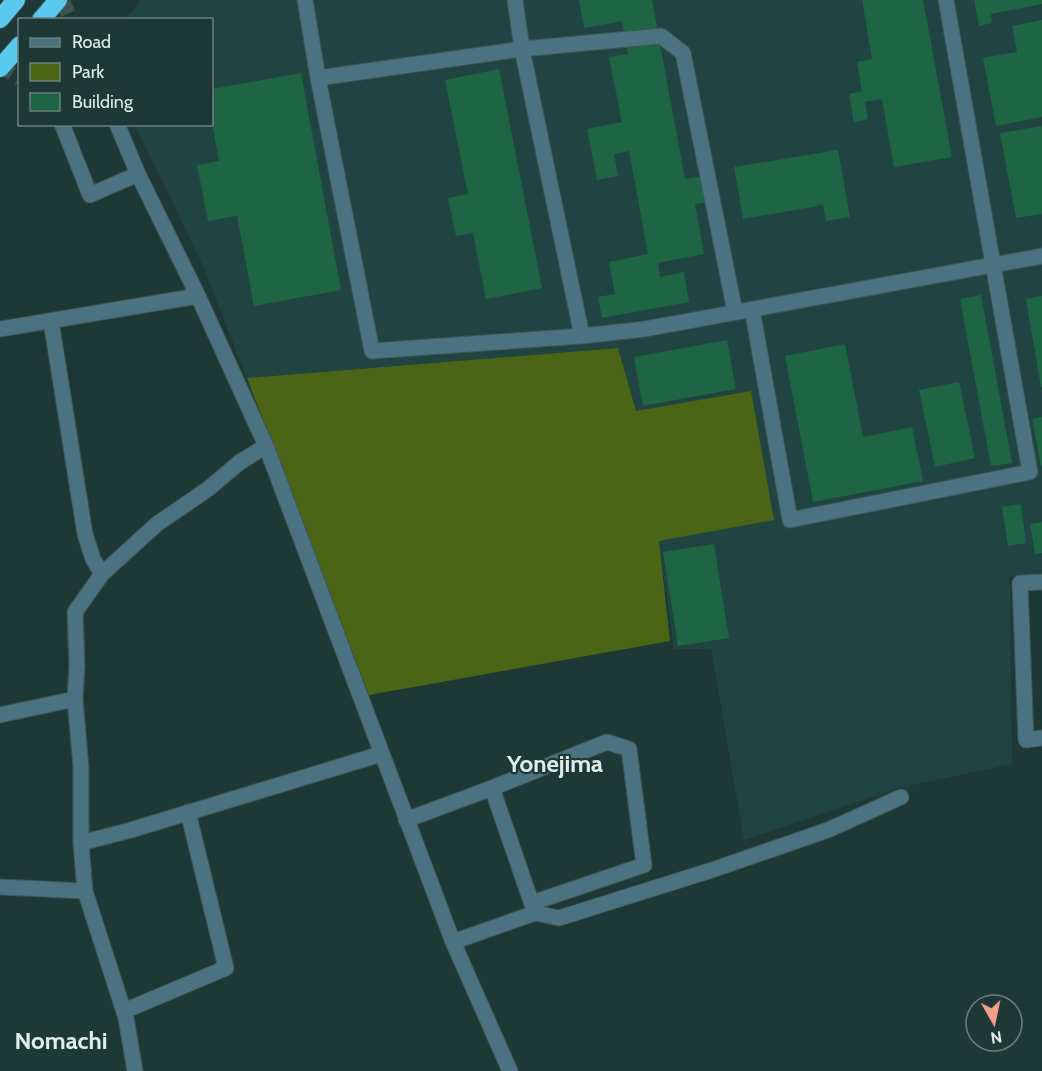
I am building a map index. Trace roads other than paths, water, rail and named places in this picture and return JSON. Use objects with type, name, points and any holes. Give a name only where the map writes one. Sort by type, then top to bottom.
[{"type":"highway","points":[[0,19],[16,0]]},
{"type":"highway","points":[[43,18],[58,0]]},
{"type":"highway","points":[[0,68],[18,47]]},
{"type":"street","points":[[305,0],[318,78],[372,351],[582,336],[645,329],[1042,256]]},
{"type":"street","points":[[514,0],[522,49],[582,336]]},
{"type":"street","points":[[752,309],[790,520],[1030,472],[946,0]]},
{"type":"street","points":[[318,78],[522,49],[661,36],[684,53],[735,312]]},
{"type":"street","points":[[63,126],[90,195],[138,174]]},
{"type":"street","points":[[118,126],[138,174],[198,296],[266,446],[453,942],[510,1071]]},
{"type":"street","points":[[0,329],[198,296]]},
{"type":"street","points":[[51,321],[85,534],[93,559],[102,574]]},
{"type":"street","points":[[135,1071],[124,1011],[85,891],[81,843],[81,768],[75,699],[77,666],[75,612],[102,574],[157,524],[208,489],[240,462],[266,446]]},
{"type":"street","points":[[1042,582],[1020,584],[1026,740],[1042,738]]},
{"type":"street","points":[[0,715],[75,699]]},
{"type":"street","points":[[406,820],[607,742],[629,749],[644,866],[533,908],[453,942]]},
{"type":"street","points":[[81,843],[289,784],[381,754]]},
{"type":"street","points":[[492,788],[533,908]]},
{"type":"street","points":[[533,908],[560,918],[828,830],[901,797]]},
{"type":"street","points":[[124,1011],[226,968],[188,812]]},
{"type":"street","points":[[0,886],[85,891]]},
{"type":"tunnel","points":[[62,0],[70,18]]},
{"type":"tunnel","points":[[0,65],[18,78]]},
{"type":"district","name":"Yonejima","points":[[555,764]]},
{"type":"district","name":"Nomachi","points":[[61,1041]]}]
